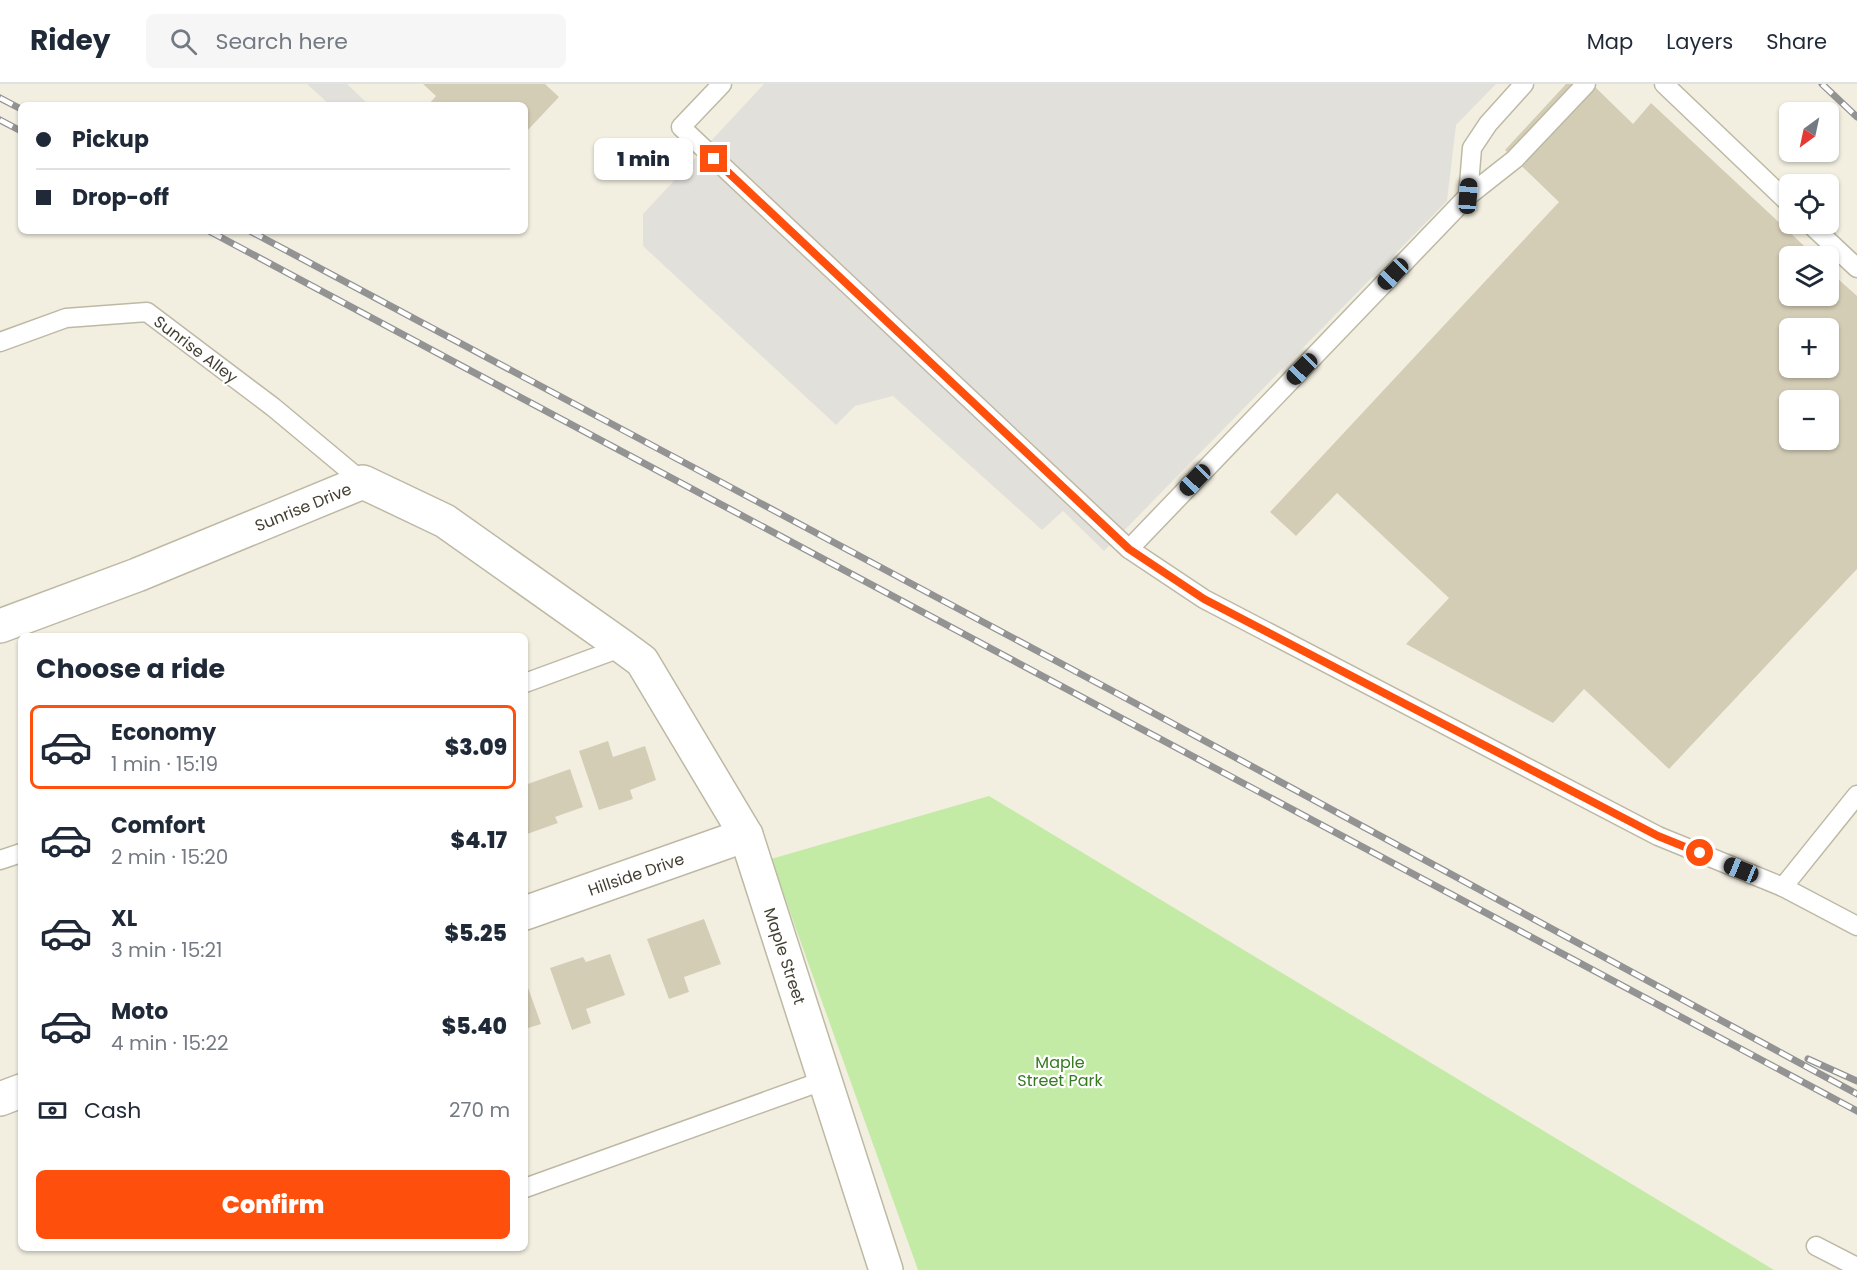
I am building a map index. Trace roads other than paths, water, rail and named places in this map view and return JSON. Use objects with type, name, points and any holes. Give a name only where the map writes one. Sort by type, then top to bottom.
[{"type":"street","name":"Sunrise Drive","points":[[0,626],[137,575],[363,482],[445,521],[632,654]]},
{"type":"street","name":"Maple Street","points":[[632,654],[746,835],[886,1270]]},
{"type":"street","name":"Hillside Drive","points":[[528,913],[746,835]]},
{"type":"street","points":[[0,1099],[18,1092]]},
{"type":"lane","points":[[722,84],[681,128],[1129,549],[1204,599],[1647,830],[1783,887],[1857,926]]},
{"type":"lane","points":[[1468,196],[1472,148],[1488,124],[1524,84]]},
{"type":"lane","points":[[1129,549],[1468,196],[1515,159],[1586,84]]},
{"type":"lane","points":[[1664,84],[1779,194]]},
{"type":"lane","points":[[1821,234],[1857,268]]},
{"type":"lane","name":"Sunrise Alley","points":[[0,342],[66,318],[147,312],[273,407],[363,482]]},
{"type":"lane","points":[[528,682],[632,654]]},
{"type":"lane","points":[[1783,887],[1857,795]]},
{"type":"lane","points":[[0,861],[18,854]]},
{"type":"lane","points":[[528,1187],[825,1080]]},
{"type":"lane","points":[[1816,1246],[1856,1268]]},
{"type":"railway","points":[[1822,84],[1857,117]]},
{"type":"railway","points":[[0,98],[18,107]]},
{"type":"railway","points":[[0,120],[18,129]]},
{"type":"railway","points":[[215,234],[1857,1111]]},
{"type":"railway","points":[[256,234],[1120,695],[1857,1094]]},
{"type":"railway","points":[[1808,1059],[1857,1081]]},
{"type":"park label","name":"Maple Street Park","points":[[1060,1071]]}]
